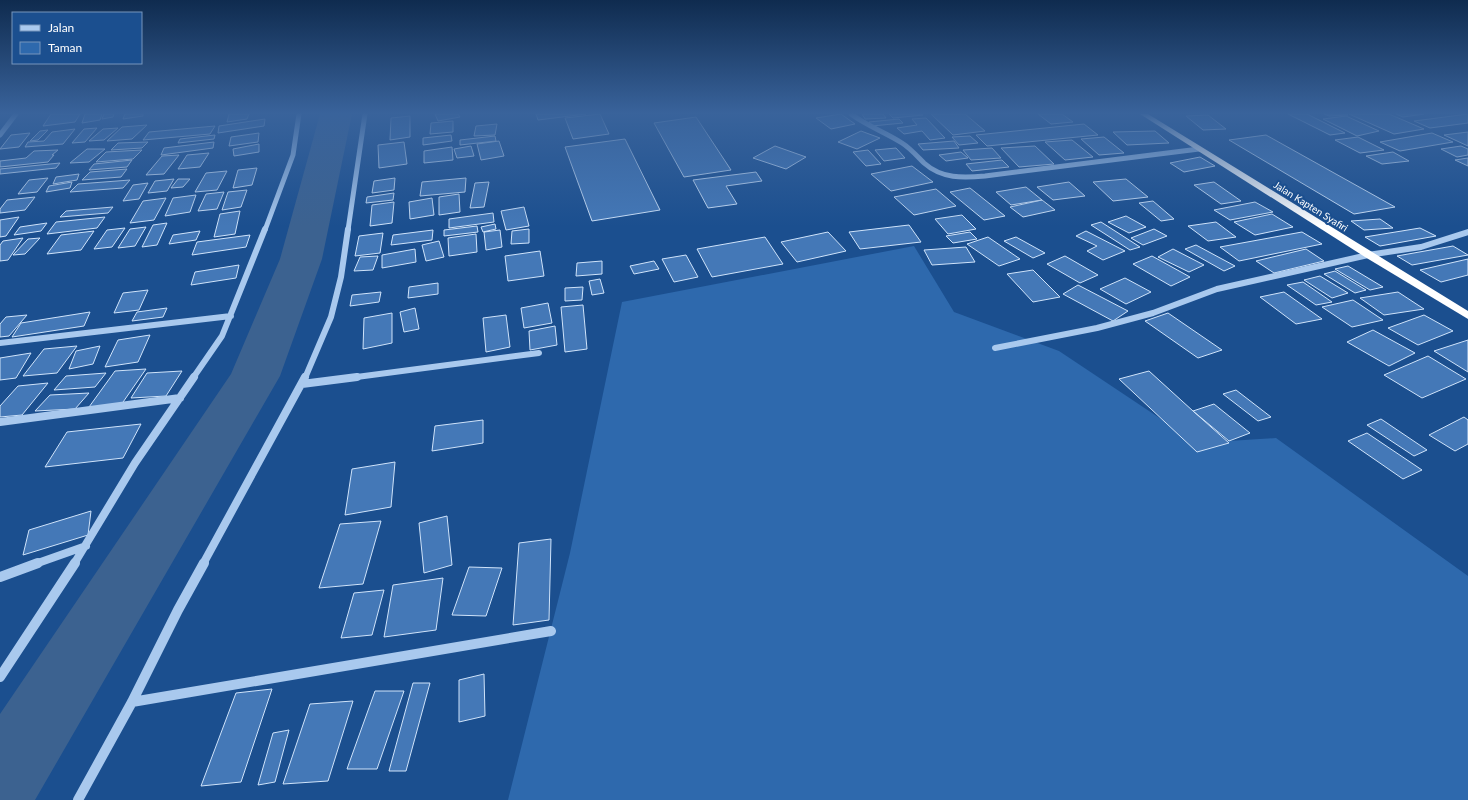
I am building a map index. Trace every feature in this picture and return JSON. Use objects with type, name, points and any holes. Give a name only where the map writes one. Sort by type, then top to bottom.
[{"type":"highway","name":"Jalan Kapten Syafiri","points":[[1203,151],[1468,316]]},
{"type":"street","points":[[0,677],[86,546],[134,462],[222,336],[280,193],[294,151]]},
{"type":"street","points":[[78,800],[132,702],[178,610],[302,384],[331,317],[341,277],[360,151]]},
{"type":"street","points":[[913,151],[934,170],[952,177],[1179,151]]},
{"type":"street","points":[[995,348],[1097,328],[1153,314],[1217,289],[1368,255],[1421,247],[1468,232]]},
{"type":"street","points":[[0,343],[231,316]]},
{"type":"street","points":[[302,384],[540,353]]},
{"type":"street","points":[[0,422],[180,398]]},
{"type":"street","points":[[0,577],[86,546]]},
{"type":"street","points":[[132,702],[551,631]]},
{"type":"green space","points":[[914,246],[954,312],[1059,351],[1197,443],[1276,438],[1468,576],[1468,800],[508,800],[570,553],[622,302]]},
{"type":"building","points":[[34,151],[56,151],[48,162],[0,167],[0,161],[26,158]]},
{"type":"building","points":[[84,151],[102,151],[89,162],[70,163]]},
{"type":"building","points":[[141,151],[133,159],[96,162],[106,152]]},
{"type":"building","points":[[163,151],[188,151],[161,155]]},
{"type":"building","points":[[233,151],[259,151],[259,152],[234,156]]},
{"type":"building","points":[[378,151],[405,151],[407,164],[379,168]]},
{"type":"building","points":[[424,151],[452,151],[453,160],[424,163]]},
{"type":"building","points":[[455,151],[473,151],[474,156],[457,158]]},
{"type":"building","points":[[479,151],[502,151],[504,156],[481,160]]},
{"type":"building","points":[[567,151],[631,151],[660,210],[592,221]]},
{"type":"building","points":[[670,151],[719,151],[731,170],[684,177]]},
{"type":"building","points":[[765,151],[790,151],[806,157],[786,169],[753,158]]},
{"type":"building","points":[[869,151],[881,164],[866,166],[853,152]]},
{"type":"building","points":[[876,151],[899,151],[905,158],[884,161]]},
{"type":"building","points":[[964,151],[995,151],[1001,158],[971,160]]},
{"type":"building","points":[[1004,151],[1041,151],[1054,164],[1019,167]]},
{"type":"building","points":[[1055,151],[1086,151],[1093,157],[1065,160]]},
{"type":"building","points":[[1095,151],[1122,151],[1124,153],[1099,155]]},
{"type":"building","points":[[1248,151],[1295,151],[1395,207],[1354,214]]},
{"type":"building","points":[[1357,151],[1373,151],[1360,153]]},
{"type":"building","points":[[1446,151],[1468,151],[1468,155],[1457,157]]},
{"type":"building","points":[[961,152],[968,158],[946,161],[939,155]]},
{"type":"building","points":[[1393,152],[1409,161],[1382,164],[1366,156]]},
{"type":"building","points":[[209,153],[200,167],[178,169],[187,155]]},
{"type":"building","points":[[179,155],[164,174],[146,175],[162,156]]},
{"type":"building","points":[[1200,157],[1215,166],[1184,172],[1170,163]]},
{"type":"building","points":[[1468,158],[1468,166],[1455,160]]},
{"type":"building","points":[[132,160],[127,167],[89,170],[94,164]]},
{"type":"building","points":[[1002,160],[1009,167],[972,171],[966,164]]},
{"type":"building","points":[[60,163],[56,168],[0,174],[0,169]]},
{"type":"building","points":[[912,166],[933,182],[891,191],[871,174]]},
{"type":"building","points":[[257,168],[252,185],[233,188],[238,170]]},
{"type":"building","points":[[127,169],[121,177],[82,180],[90,172]]},
{"type":"building","points":[[227,171],[217,190],[195,192],[206,173]]},
{"type":"building","points":[[756,172],[762,181],[726,186],[737,204],[708,208],[693,180]]},
{"type":"building","points":[[79,174],[77,180],[53,184],[56,177]]},
{"type":"building","points":[[48,178],[37,192],[18,194],[29,180]]},
{"type":"building","points":[[395,178],[394,190],[372,193],[374,181]]},
{"type":"building","points":[[466,178],[465,192],[420,196],[422,182]]},
{"type":"building","points":[[174,179],[167,191],[148,193],[155,181]]},
{"type":"building","points":[[178,179],[190,179],[183,187],[171,188]]},
{"type":"building","points":[[1126,179],[1148,197],[1113,201],[1093,182]]},
{"type":"building","points":[[130,180],[123,188],[70,192],[78,184]]},
{"type":"building","points":[[72,182],[70,188],[46,192],[49,186]]},
{"type":"building","points":[[489,182],[484,207],[470,208],[475,183]]},
{"type":"building","points":[[1069,182],[1085,196],[1053,200],[1037,187]]},
{"type":"building","points":[[1214,182],[1241,201],[1221,204],[1194,185]]},
{"type":"building","points":[[148,183],[139,199],[123,201],[133,185]]},
{"type":"building","points":[[1026,187],[1042,200],[1011,205],[996,192]]},
{"type":"building","points":[[970,188],[1005,216],[984,220],[950,192]]},
{"type":"building","points":[[936,189],[956,206],[914,215],[894,197]]},
{"type":"building","points":[[247,190],[241,207],[222,210],[228,192]]},
{"type":"building","points":[[224,192],[217,209],[198,211],[206,194]]},
{"type":"building","points":[[394,193],[393,200],[366,203],[367,197]]},
{"type":"building","points":[[459,194],[460,212],[439,215],[439,197]]},
{"type":"building","points":[[196,195],[190,212],[165,216],[173,198]]},
{"type":"building","points":[[35,197],[25,210],[0,213],[0,209],[7,200]]},
{"type":"building","points":[[166,198],[154,220],[130,223],[143,201]]},
{"type":"building","points":[[432,198],[434,215],[410,219],[409,202]]},
{"type":"building","points":[[1042,200],[1055,210],[1023,217],[1010,207]]},
{"type":"building","points":[[1153,201],[1174,219],[1161,221],[1139,203]]},
{"type":"building","points":[[394,202],[392,223],[370,226],[372,205]]},
{"type":"building","points":[[1255,202],[1273,212],[1230,220],[1214,210]]},
{"type":"building","points":[[113,207],[108,213],[60,217],[66,211]]},
{"type":"building","points":[[524,207],[529,226],[506,230],[501,211]]},
{"type":"building","points":[[240,211],[235,234],[214,237],[220,214]]},
{"type":"building","points":[[493,213],[494,222],[449,228],[449,219]]},
{"type":"building","points":[[1272,214],[1293,227],[1255,235],[1234,222]]},
{"type":"building","points":[[962,215],[976,229],[948,234],[935,219]]},
{"type":"building","points":[[1126,216],[1146,227],[1129,233],[1108,222]]},
{"type":"building","points":[[19,217],[6,236],[0,237],[0,220]]},
{"type":"building","points":[[105,217],[97,228],[47,234],[56,222]]},
{"type":"building","points":[[1380,219],[1393,228],[1364,230],[1351,221]]},
{"type":"building","points":[[1101,222],[1140,247],[1130,250],[1091,225]]},
{"type":"building","points":[[1216,222],[1236,237],[1208,241],[1188,226]]},
{"type":"building","points":[[47,223],[41,231],[14,235],[20,227]]},
{"type":"building","points":[[167,223],[157,245],[142,247],[153,225]]},
{"type":"building","points":[[495,224],[496,229],[483,232],[481,227]]},
{"type":"building","points":[[909,225],[921,242],[860,249],[849,232]]},
{"type":"building","points":[[477,226],[478,232],[444,236],[444,230]]},
{"type":"building","points":[[146,227],[135,246],[118,248],[130,229]]},
{"type":"building","points":[[125,228],[112,247],[94,249],[107,230]]},
{"type":"building","points":[[1420,228],[1436,236],[1380,246],[1365,237]]},
{"type":"building","points":[[529,229],[529,243],[511,244],[512,231]]},
{"type":"building","points":[[1154,229],[1167,236],[1143,245],[1131,238]]},
{"type":"building","points":[[433,230],[432,240],[391,245],[393,235]]},
{"type":"building","points":[[500,230],[502,247],[486,250],[484,232]]},
{"type":"building","points":[[94,231],[81,250],[47,254],[61,235]]},
{"type":"building","points":[[200,231],[196,240],[169,244],[173,235]]},
{"type":"building","points":[[1086,231],[1125,251],[1103,260],[1087,251],[1097,246],[1076,236]]},
{"type":"building","points":[[828,232],[846,251],[797,262],[781,242]]},
{"type":"building","points":[[970,232],[977,239],[953,243],[946,236]]},
{"type":"building","points":[[1302,232],[1322,244],[1239,261],[1220,247]]},
{"type":"building","points":[[383,233],[380,253],[355,256],[359,236]]},
{"type":"building","points":[[476,234],[477,252],[449,256],[448,238]]},
{"type":"building","points":[[250,235],[246,247],[192,255],[197,242]]},
{"type":"building","points":[[765,237],[783,264],[712,277],[697,249]]},
{"type":"building","points":[[988,237],[1020,259],[999,266],[967,244]]},
{"type":"building","points":[[1016,237],[1045,253],[1033,258],[1004,241]]},
{"type":"building","points":[[23,238],[8,260],[0,261],[0,245],[3,241]]},
{"type":"building","points":[[40,238],[25,254],[13,255],[28,239]]},
{"type":"building","points":[[439,241],[444,257],[426,261],[422,245]]},
{"type":"building","points":[[1196,245],[1235,266],[1224,271],[1185,249]]},
{"type":"building","points":[[1453,246],[1468,255],[1412,265],[1397,256]]},
{"type":"building","points":[[966,247],[975,262],[932,265],[924,250]]},
{"type":"building","points":[[415,249],[416,262],[382,268],[382,255]]},
{"type":"building","points":[[1173,249],[1204,265],[1189,272],[1158,257]]},
{"type":"building","points":[[1306,249],[1324,261],[1274,273],[1256,261]]},
{"type":"building","points":[[540,251],[544,276],[508,281],[505,256]]},
{"type":"building","points":[[686,255],[698,277],[674,282],[662,259]]},
{"type":"building","points":[[378,256],[373,270],[354,271],[360,257]]},
{"type":"building","points":[[1065,256],[1098,275],[1080,283],[1047,264]]},
{"type":"building","points":[[1152,256],[1190,277],[1171,286],[1133,264]]},
{"type":"building","points":[[1468,259],[1468,275],[1441,282],[1420,270]]},
{"type":"building","points":[[602,261],[602,274],[576,276],[577,263]]},
{"type":"building","points":[[654,261],[659,269],[634,274],[630,266]]},
{"type":"building","points":[[239,265],[236,278],[191,285],[195,272]]},
{"type":"building","points":[[1348,266],[1383,287],[1370,290],[1335,269]]},
{"type":"building","points":[[1033,270],[1060,297],[1033,302],[1007,274]]},
{"type":"building","points":[[1335,271],[1366,290],[1355,293],[1324,274]]},
{"type":"building","points":[[1320,276],[1348,293],[1332,298],[1304,280]]},
{"type":"building","points":[[1125,278],[1151,292],[1126,304],[1100,289]]},
{"type":"building","points":[[600,279],[604,293],[592,295],[589,281]]},
{"type":"building","points":[[1303,282],[1332,302],[1316,305],[1287,285]]},
{"type":"building","points":[[438,283],[438,294],[408,298],[409,287]]},
{"type":"building","points":[[1078,285],[1128,311],[1113,321],[1063,294]]},
{"type":"building","points":[[583,287],[582,300],[565,301],[565,288]]},
{"type":"building","points":[[148,290],[139,310],[114,313],[123,293]]},
{"type":"building","points":[[381,292],[379,302],[350,306],[352,295]]},
{"type":"building","points":[[1284,292],[1322,319],[1296,324],[1260,297]]},
{"type":"building","points":[[1398,292],[1424,309],[1384,315],[1360,298]]},
{"type":"building","points":[[1353,300],[1383,320],[1352,327],[1322,307]]},
{"type":"building","points":[[548,303],[552,323],[524,328],[521,308]]},
{"type":"building","points":[[583,305],[587,349],[565,352],[561,307]]},
{"type":"building","points":[[167,308],[163,317],[132,321],[137,312]]},
{"type":"building","points":[[415,308],[419,329],[404,332],[400,312]]},
{"type":"building","points":[[90,312],[84,326],[12,337],[21,323]]},
{"type":"building","points":[[392,313],[392,343],[363,349],[364,318]]},
{"type":"building","points":[[1168,313],[1222,350],[1198,358],[1145,321]]},
{"type":"building","points":[[27,315],[9,336],[0,337],[0,324],[6,317]]},
{"type":"building","points":[[506,315],[510,347],[486,352],[483,318]]},
{"type":"building","points":[[1424,315],[1453,331],[1418,345],[1388,328]]},
{"type":"building","points":[[555,326],[557,345],[530,350],[529,331]]},
{"type":"building","points":[[1373,330],[1415,353],[1389,366],[1347,342]]},
{"type":"building","points":[[150,335],[138,362],[105,367],[118,340]]},
{"type":"building","points":[[1468,340],[1468,372],[1434,351]]},
{"type":"building","points":[[77,346],[57,373],[23,376],[44,349]]},
{"type":"building","points":[[100,346],[93,364],[69,369],[76,351]]},
{"type":"building","points":[[31,353],[16,378],[0,380],[0,358]]},
{"type":"building","points":[[1428,356],[1466,379],[1422,398],[1384,375]]},
{"type":"building","points":[[146,369],[121,405],[89,407],[115,371]]},
{"type":"building","points":[[182,371],[166,396],[131,398],[147,373]]},
{"type":"building","points":[[1149,371],[1229,443],[1197,452],[1119,379]]},
{"type":"building","points":[[106,373],[95,387],[54,390],[66,376]]},
{"type":"building","points":[[48,383],[22,415],[0,417],[0,406],[18,386]]},
{"type":"building","points":[[1236,390],[1271,417],[1258,421],[1223,394]]},
{"type":"building","points":[[89,393],[75,409],[35,411],[50,395]]},
{"type":"building","points":[[1214,404],[1250,433],[1229,441],[1193,411]]},
{"type":"building","points":[[1464,417],[1468,420],[1468,444],[1455,451],[1429,435]]},
{"type":"building","points":[[1381,419],[1427,450],[1414,456],[1367,425]]},
{"type":"building","points":[[483,420],[483,443],[432,451],[435,426]]},
{"type":"building","points":[[141,424],[123,458],[45,467],[67,432]]},
{"type":"building","points":[[1367,433],[1422,470],[1403,479],[1348,441]]},
{"type":"building","points":[[395,462],[391,507],[345,515],[352,469]]},
{"type":"building","points":[[91,511],[88,535],[23,555],[29,530]]},
{"type":"building","points":[[447,516],[452,565],[424,573],[419,523]]},
{"type":"building","points":[[381,521],[363,584],[319,588],[340,524]]},
{"type":"building","points":[[551,539],[549,620],[513,625],[519,543]]},
{"type":"building","points":[[469,567],[502,568],[486,616],[452,615]]},
{"type":"building","points":[[443,578],[436,630],[384,637],[393,585]]},
{"type":"building","points":[[384,590],[372,635],[341,638],[354,593]]},
{"type":"building","points":[[484,674],[485,716],[459,722],[459,680]]},
{"type":"building","points":[[413,683],[430,683],[406,771],[389,771]]},
{"type":"building","points":[[272,689],[241,782],[201,786],[236,693]]},
{"type":"building","points":[[375,691],[404,691],[377,769],[347,769]]},
{"type":"building","points":[[353,701],[328,781],[283,784],[310,704]]},
{"type":"building","points":[[289,730],[275,782],[258,785],[273,733]]},
{"type":"waterway","points":[[0,784],[255,376],[301,259],[327,151]]}]
